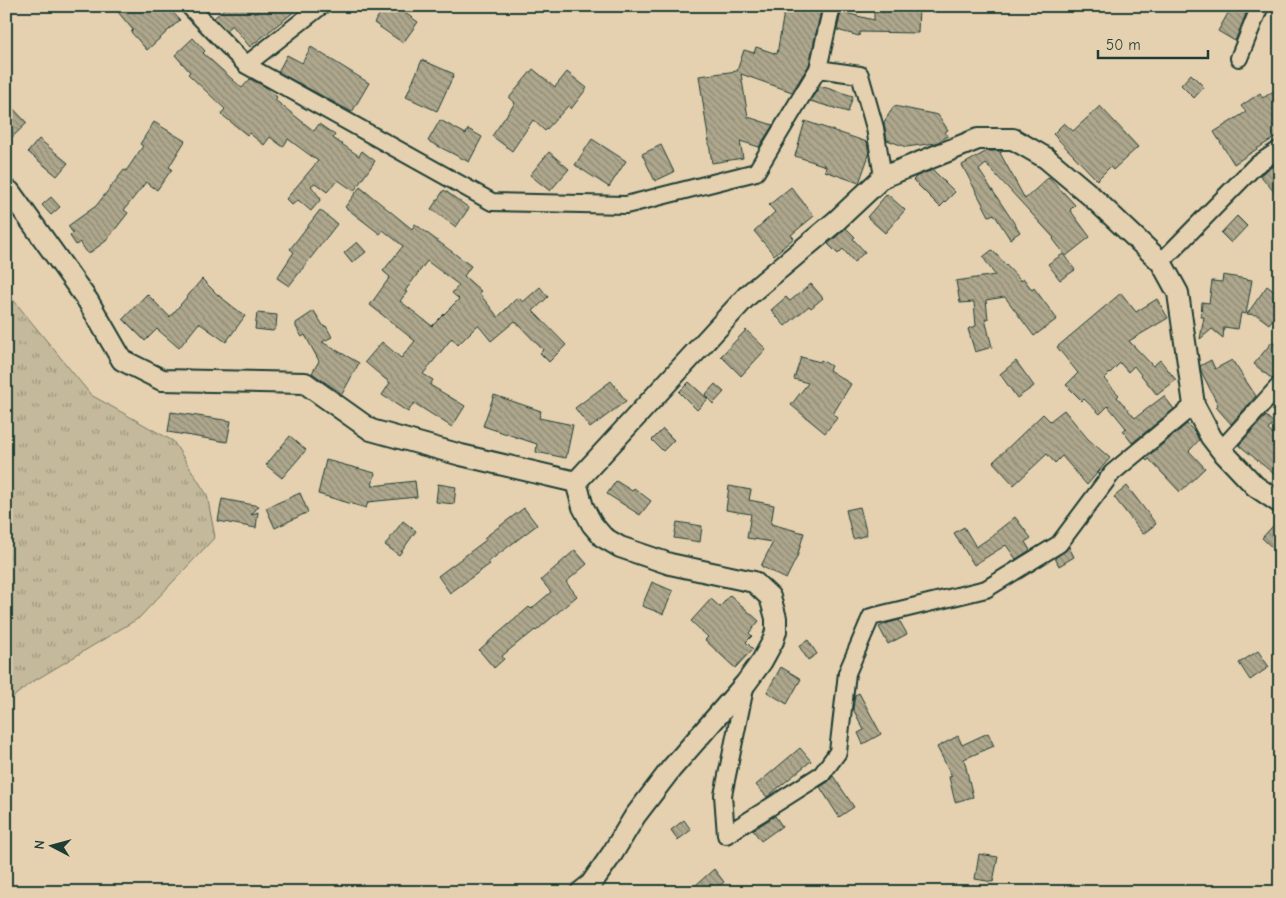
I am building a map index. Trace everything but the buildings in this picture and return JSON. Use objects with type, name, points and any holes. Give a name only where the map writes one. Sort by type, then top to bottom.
[{"type":"main road","points":[[576,482],[747,296],[835,222],[883,177],[978,139],[1013,139],[1046,158],[1090,195],[1161,262],[1178,294],[1194,405],[1211,437],[1221,450],[1255,486],[1280,503]]},
{"type":"main road","points":[[8,189],[88,301],[122,360],[162,380],[305,383],[371,430],[461,455],[576,482]]},
{"type":"main road","points":[[576,482],[583,507],[592,524],[603,537],[620,547],[670,564],[754,582],[770,597],[776,618],[776,631],[773,641],[762,661],[746,683],[670,769],[635,816],[591,884],[581,892]]},
{"type":"street","points":[[188,6],[246,65],[492,202],[626,204],[756,172],[818,69],[832,6]]},
{"type":"street","points":[[246,65],[321,6]]},
{"type":"street","points":[[1239,58],[1260,6]]},
{"type":"street","points":[[818,69],[860,75],[875,128],[883,177]]},
{"type":"street","points":[[1161,262],[1255,166],[1280,149]]},
{"type":"street","points":[[1221,450],[1280,385]]},
{"type":"street","points":[[746,683],[723,795],[726,835],[822,774],[838,752],[847,673],[871,617],[986,589],[1059,544],[1112,473],[1194,405]]},
{"type":"green space","points":[[6,291],[91,395],[173,441],[207,495],[215,537],[139,618],[29,684],[6,703]]}]
